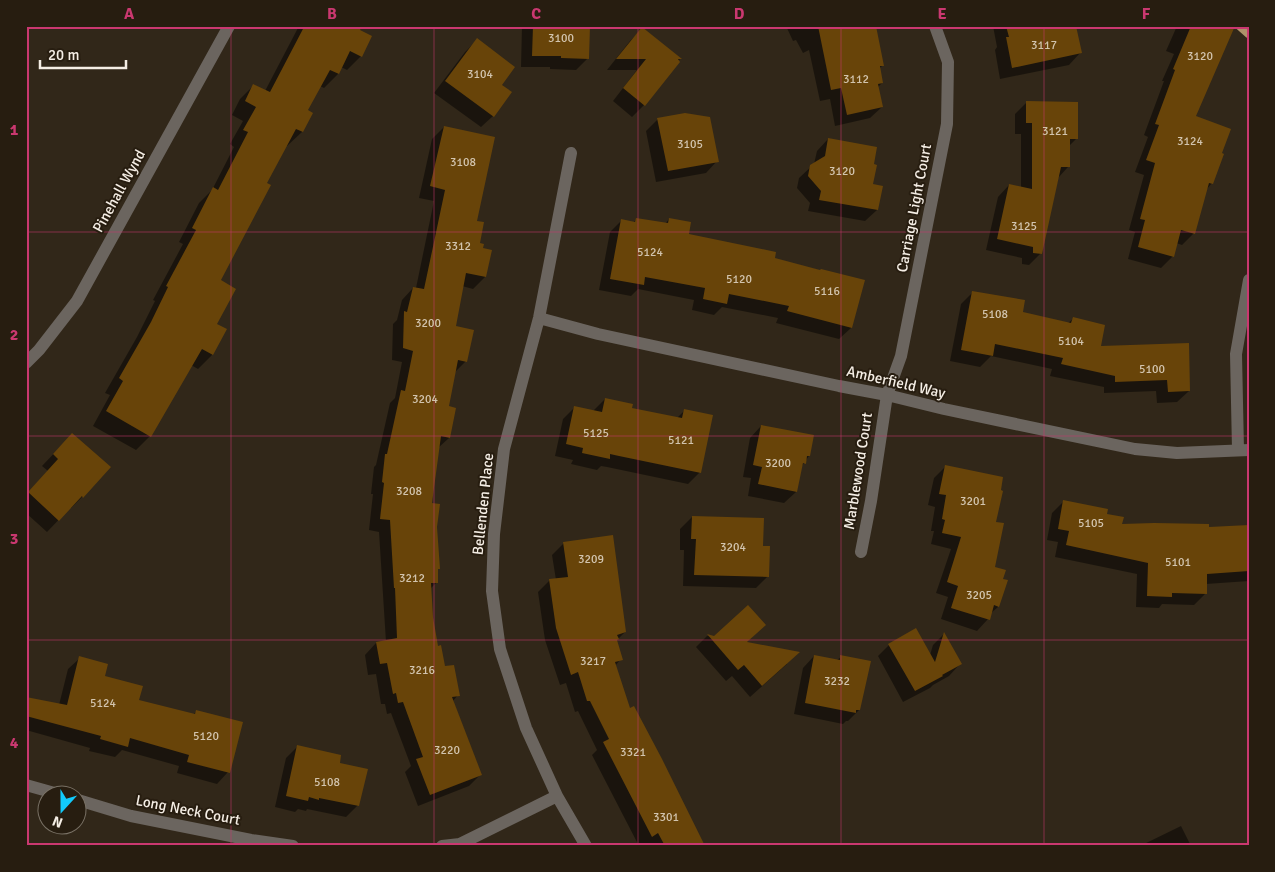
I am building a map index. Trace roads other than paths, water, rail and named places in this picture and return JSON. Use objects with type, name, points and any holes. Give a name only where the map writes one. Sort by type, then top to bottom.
[{"type":"street","name":"Pinehall Wynd","points":[[26,363],[39,350],[77,301],[228,26]]},
{"type":"street","name":"Carriage Light Court","points":[[887,395],[901,356],[947,124],[948,62],[935,26]]},
{"type":"street","name":"Bellenden Place","points":[[571,153],[539,318],[504,449],[494,534],[492,591],[500,649],[526,728],[557,796],[586,846]]},
{"type":"street","points":[[1244,450],[1236,354],[1249,280]]},
{"type":"street","name":"Amberfield Way","points":[[539,318],[598,334],[1135,449],[1177,453],[1244,450]]},
{"type":"street","name":"Marblewood Court","points":[[861,552],[871,501],[887,395]]},
{"type":"street","points":[[442,846],[460,844],[557,796]]},
{"type":"street","name":"Long Neck Court","points":[[88,803],[131,816],[251,840],[293,846]]},
{"type":"waterway","points":[[1240,26],[1249,34]]}]
